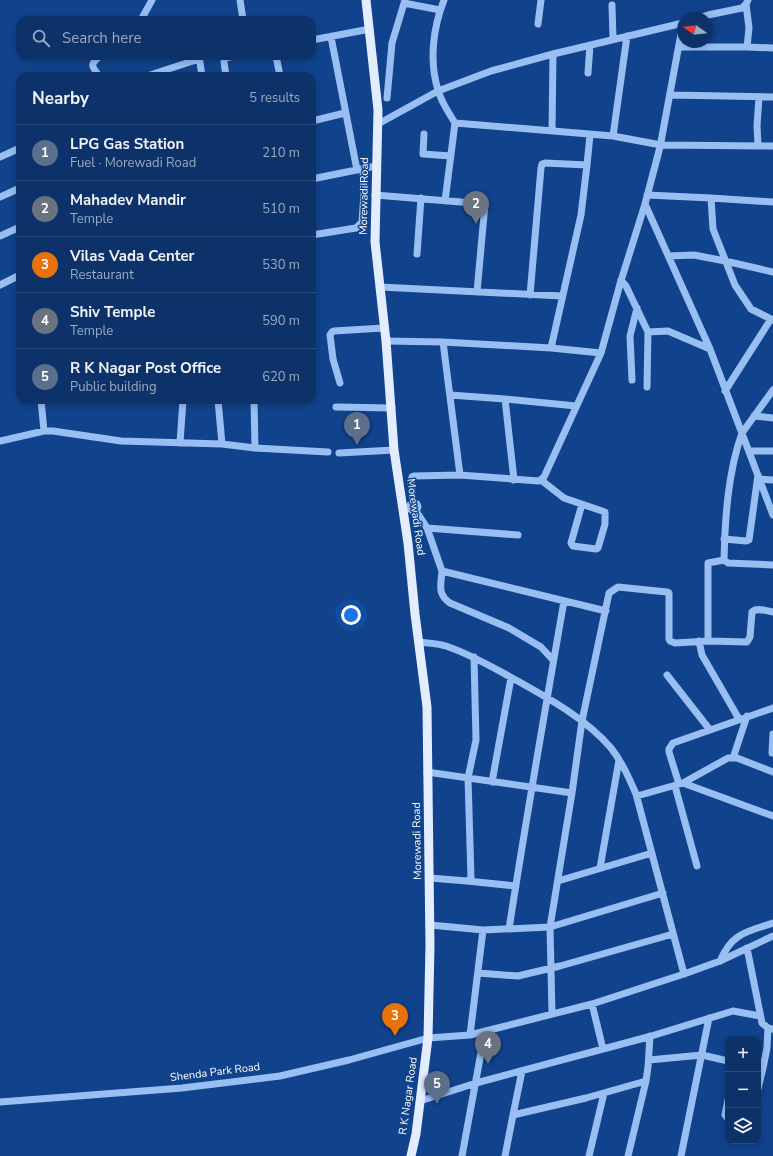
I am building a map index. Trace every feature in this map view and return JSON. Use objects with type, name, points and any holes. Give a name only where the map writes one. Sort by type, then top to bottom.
[{"type":"main road","name":"Morewadi Road","points":[[366,0],[378,110],[374,242],[386,341],[394,450],[411,509],[411,574],[427,707],[430,878],[428,1038]]},
{"type":"main road","name":"R K Nagar Road","points":[[411,1156],[416,1134],[428,1038]]},
{"type":"street","points":[[143,16],[152,0]]},
{"type":"street","points":[[240,0],[242,16]]},
{"type":"street","points":[[444,0],[440,10],[432,55],[438,91],[455,123],[445,201]]},
{"type":"street","points":[[538,24],[541,0]]},
{"type":"street","points":[[387,98],[392,43],[405,2],[440,10]]},
{"type":"street","points":[[713,13],[742,8],[747,2]]},
{"type":"street","points":[[747,2],[749,28],[747,46]]},
{"type":"street","points":[[612,5],[613,39]]},
{"type":"street","points":[[378,124],[438,91],[491,71],[553,54],[677,24]]},
{"type":"street","points":[[316,39],[370,29]]},
{"type":"street","points":[[316,234],[356,228],[362,222],[364,193],[360,169],[345,113],[331,36]]},
{"type":"street","points":[[613,136],[627,36]]},
{"type":"street","points":[[588,73],[590,45]]},
{"type":"street","points":[[713,46],[747,46],[773,48]]},
{"type":"street","points":[[541,480],[601,353],[661,144],[679,48]]},
{"type":"street","points":[[552,131],[553,54]]},
{"type":"street","points":[[94,60],[92,67],[96,72]]},
{"type":"street","points":[[159,72],[193,60]]},
{"type":"street","points":[[199,60],[201,72]]},
{"type":"street","points":[[224,60],[225,72]]},
{"type":"street","points":[[277,60],[279,72]]},
{"type":"street","points":[[670,95],[773,97]]},
{"type":"street","points":[[758,145],[757,126],[759,97]]},
{"type":"street","points":[[316,120],[345,113]]},
{"type":"street","points":[[455,123],[613,136],[661,144],[773,146]]},
{"type":"street","points":[[424,134],[423,154],[451,156]]},
{"type":"street","points":[[551,348],[580,215],[590,135]]},
{"type":"street","points":[[0,158],[16,150]]},
{"type":"street","points":[[530,295],[542,164],[587,165]]},
{"type":"street","points":[[316,178],[376,166]]},
{"type":"street","points":[[0,196],[16,190]]},
{"type":"street","points":[[375,195],[485,204],[477,292]]},
{"type":"street","points":[[647,195],[773,202]]},
{"type":"street","points":[[418,254],[421,198]]},
{"type":"street","points":[[711,198],[713,229],[735,285],[751,309],[772,319],[725,391]]},
{"type":"street","points":[[645,204],[710,349],[773,515]]},
{"type":"street","points":[[0,236],[16,229]]},
{"type":"street","points":[[669,256],[688,255],[725,261],[773,272]]},
{"type":"street","points":[[0,285],[16,278]]},
{"type":"street","points":[[621,280],[648,332],[647,387]]},
{"type":"street","points":[[380,287],[562,296]]},
{"type":"street","points":[[632,380],[630,336],[636,308]]},
{"type":"street","points":[[340,383],[333,359],[330,335],[332,332],[384,328]]},
{"type":"street","points":[[648,332],[668,331],[710,349]]},
{"type":"street","points":[[386,341],[443,342],[551,348],[601,353]]},
{"type":"street","points":[[443,342],[460,475]]},
{"type":"street","points":[[724,560],[724,539],[730,485],[742,433],[773,390]]},
{"type":"street","points":[[450,395],[576,406]]},
{"type":"street","points":[[505,399],[514,480]]},
{"type":"street","points":[[41,404],[44,431]]},
{"type":"street","points":[[180,442],[183,404]]},
{"type":"street","points":[[218,404],[222,444]]},
{"type":"street","points":[[254,404],[255,448]]},
{"type":"street","points":[[336,407],[392,408]]},
{"type":"street","points":[[754,416],[773,418]]},
{"type":"street","points":[[0,441],[44,431],[117,440],[222,444],[255,448],[328,452]]},
{"type":"street","points":[[339,453],[394,450]]},
{"type":"street","points":[[749,451],[773,451]]},
{"type":"street","points":[[554,660],[541,647],[508,628],[450,603],[444,598],[441,592],[442,571],[427,528],[411,509],[411,481],[412,477],[414,476],[460,475],[514,480],[541,480],[564,498],[604,510],[605,524],[598,548],[596,549],[574,546],[571,543],[582,504]]},
{"type":"street","points":[[724,539],[748,540],[759,477]]},
{"type":"street","points":[[759,477],[773,480]]},
{"type":"street","points":[[427,528],[518,535]]},
{"type":"street","points":[[708,640],[708,563],[724,560],[728,563],[773,565]]},
{"type":"street","points":[[442,571],[606,611]]},
{"type":"street","points":[[552,1014],[550,927],[582,721],[610,593],[618,587],[668,592],[670,595],[670,641],[675,644],[708,640],[747,642],[750,637],[752,612],[757,609],[773,612]]},
{"type":"street","points":[[509,929],[564,601]]},
{"type":"street","points":[[699,641],[702,655],[739,719]]},
{"type":"street","points":[[418,642],[444,646],[474,657],[548,698],[582,721],[612,749],[624,767],[637,796],[684,974]]},
{"type":"street","points":[[467,881],[471,878],[472,873],[468,778],[476,740],[474,657]]},
{"type":"street","points":[[667,675],[710,730]]},
{"type":"street","points":[[492,782],[511,678]]},
{"type":"street","points":[[697,866],[679,784],[669,752],[670,746],[677,741],[773,708]]},
{"type":"street","points":[[733,758],[747,716]]},
{"type":"street","points":[[772,754],[773,734]]},
{"type":"street","points":[[637,796],[679,784],[728,758],[733,758],[773,772]]},
{"type":"street","points":[[600,868],[619,760]]},
{"type":"street","points":[[428,772],[572,793]]},
{"type":"street","points":[[679,784],[773,816]]},
{"type":"street","points":[[558,881],[652,853]]},
{"type":"street","points":[[430,878],[516,886]]},
{"type":"street","points":[[430,925],[483,930],[550,927],[663,893]]},
{"type":"street","points":[[720,961],[725,950],[736,937],[742,933],[773,923]]},
{"type":"street","points":[[470,1035],[483,930]]},
{"type":"street","points":[[478,973],[518,976],[673,934]]},
{"type":"street","name":"Shenda Park Road","points":[[0,1102],[182,1088],[280,1076],[349,1060],[428,1038],[470,1035],[592,1004],[720,961],[772,938]]},
{"type":"street","points":[[747,948],[760,1016],[762,1022],[770,1029],[767,1048],[761,1068]]},
{"type":"street","points":[[592,1004],[603,1049]]},
{"type":"street","points":[[420,1101],[476,1083],[650,1036],[733,1011],[760,1016]]},
{"type":"street","points":[[681,1156],[709,1018]]},
{"type":"street","points":[[462,1156],[486,1031]]},
{"type":"street","points":[[631,1156],[646,1081],[650,1036]]},
{"type":"street","points":[[649,1060],[702,1055],[725,1060]]},
{"type":"street","points":[[505,1156],[522,1071]]},
{"type":"street","points":[[513,1115],[604,1093],[646,1081]]},
{"type":"street","points":[[589,1156],[604,1093]]},
{"type":"place","name":"Mahadev Mandir","points":[[476,224]]},
{"type":"place","name":"LPG Gas Station","points":[[357,445]]},
{"type":"place","name":"Vilas Vada Center","points":[[395,1036]]},
{"type":"place","name":"Shiv Temple","points":[[488,1064]]},
{"type":"place","name":"R K Nagar Post Office","points":[[437,1104]]}]
